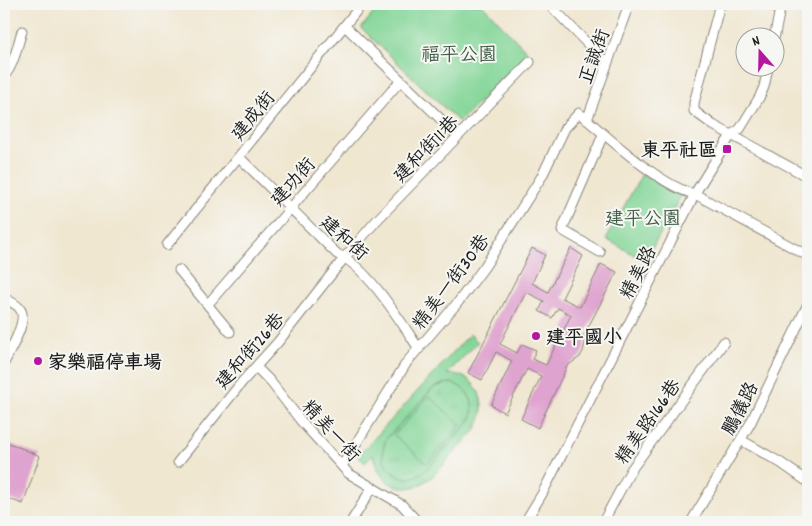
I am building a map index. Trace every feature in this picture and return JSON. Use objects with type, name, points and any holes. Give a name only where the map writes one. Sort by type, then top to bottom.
[{"type":"street","name":"建成街","points":[[166,245],[362,4]]},
{"type":"street","points":[[549,4],[608,64]]},
{"type":"street","name":"正誠街","points":[[587,120],[629,4]]},
{"type":"street","points":[[720,4],[702,78],[695,96],[694,111],[713,125],[808,177]]},
{"type":"street","points":[[776,28],[781,4]]},
{"type":"street","points":[[345,26],[458,136]]},
{"type":"street","points":[[4,76],[14,61],[22,31]]},
{"type":"street","name":"建和街11巷","points":[[345,257],[377,220],[530,62]]},
{"type":"street","name":"精美路","points":[[525,522],[542,494],[695,194],[731,135],[740,129],[759,98],[766,78]]},
{"type":"street","name":"建功街","points":[[208,304],[401,80]]},
{"type":"street","name":"精美一街30巷","points":[[342,466],[407,362],[459,301],[485,266],[542,176],[565,128],[579,113],[587,120]]},
{"type":"street","points":[[587,120],[603,135],[650,170],[686,192],[695,194],[808,256]]},
{"type":"street","points":[[600,252],[562,230],[603,135]]},
{"type":"street","name":"建和街","points":[[239,157],[337,254],[345,257],[367,279],[389,306],[419,349]]},
{"type":"street","name":"建和街26巷","points":[[178,462],[242,382],[318,293],[345,257]]},
{"type":"street","points":[[179,270],[230,332]]},
{"type":"street","points":[[4,298],[20,309],[23,317],[20,329],[4,364]]},
{"type":"street","name":"鵬儀路","points":[[691,522],[742,440],[808,304]]},
{"type":"street","name":"精美路166巷","points":[[603,522],[631,470],[724,342]]},
{"type":"street","name":"精美一街","points":[[256,367],[348,473],[402,505],[418,522]]},
{"type":"street","points":[[742,440],[782,463],[808,482]]},
{"type":"street","points":[[351,522],[372,488]]},
{"type":"green space","name":"福平公園","points":[[381,4],[482,4],[529,54],[459,122],[361,28]]},
{"type":"green space","name":"建平公園","points":[[642,174],[681,196],[645,261],[606,239]]},
{"type":"green space","points":[[470,334],[478,342],[447,374],[464,377],[473,384],[480,395],[482,413],[473,433],[440,469],[417,486],[400,487],[385,480],[376,465],[373,455],[365,463],[358,456]],"holes":[[[451,383],[467,393],[472,404],[473,410],[469,422],[425,470],[418,475],[411,478],[403,478],[396,474],[388,467],[383,457],[386,439],[433,388],[443,384]]]},
{"type":"green space","points":[[451,383],[463,389],[470,398],[473,410],[469,422],[425,470],[411,478],[403,478],[388,467],[384,460],[383,450],[386,439],[433,388]]},
{"type":"green space","points":[[429,396],[461,425],[427,464],[394,435]]},
{"type":"building","points":[[532,248],[545,255],[532,283],[548,292],[571,248],[583,256],[562,298],[580,307],[601,264],[617,272],[584,335],[585,344],[580,357],[567,366],[538,428],[521,419],[541,376],[527,369],[505,413],[491,405],[512,361],[496,352],[482,380],[468,373]],"holes":[[[526,292],[544,301],[539,311],[552,318],[558,308],[571,315],[546,365],[532,359],[536,350],[522,344],[517,353],[500,344]]]},
{"type":"building","points":[[4,441],[40,456],[23,504],[4,497]]},
{"type":"place","name":"東平社區","points":[[727,149]]},
{"type":"place","name":"建平國小","points":[[536,336]]},
{"type":"place","name":"家樂福停車場","points":[[38,361]]}]
